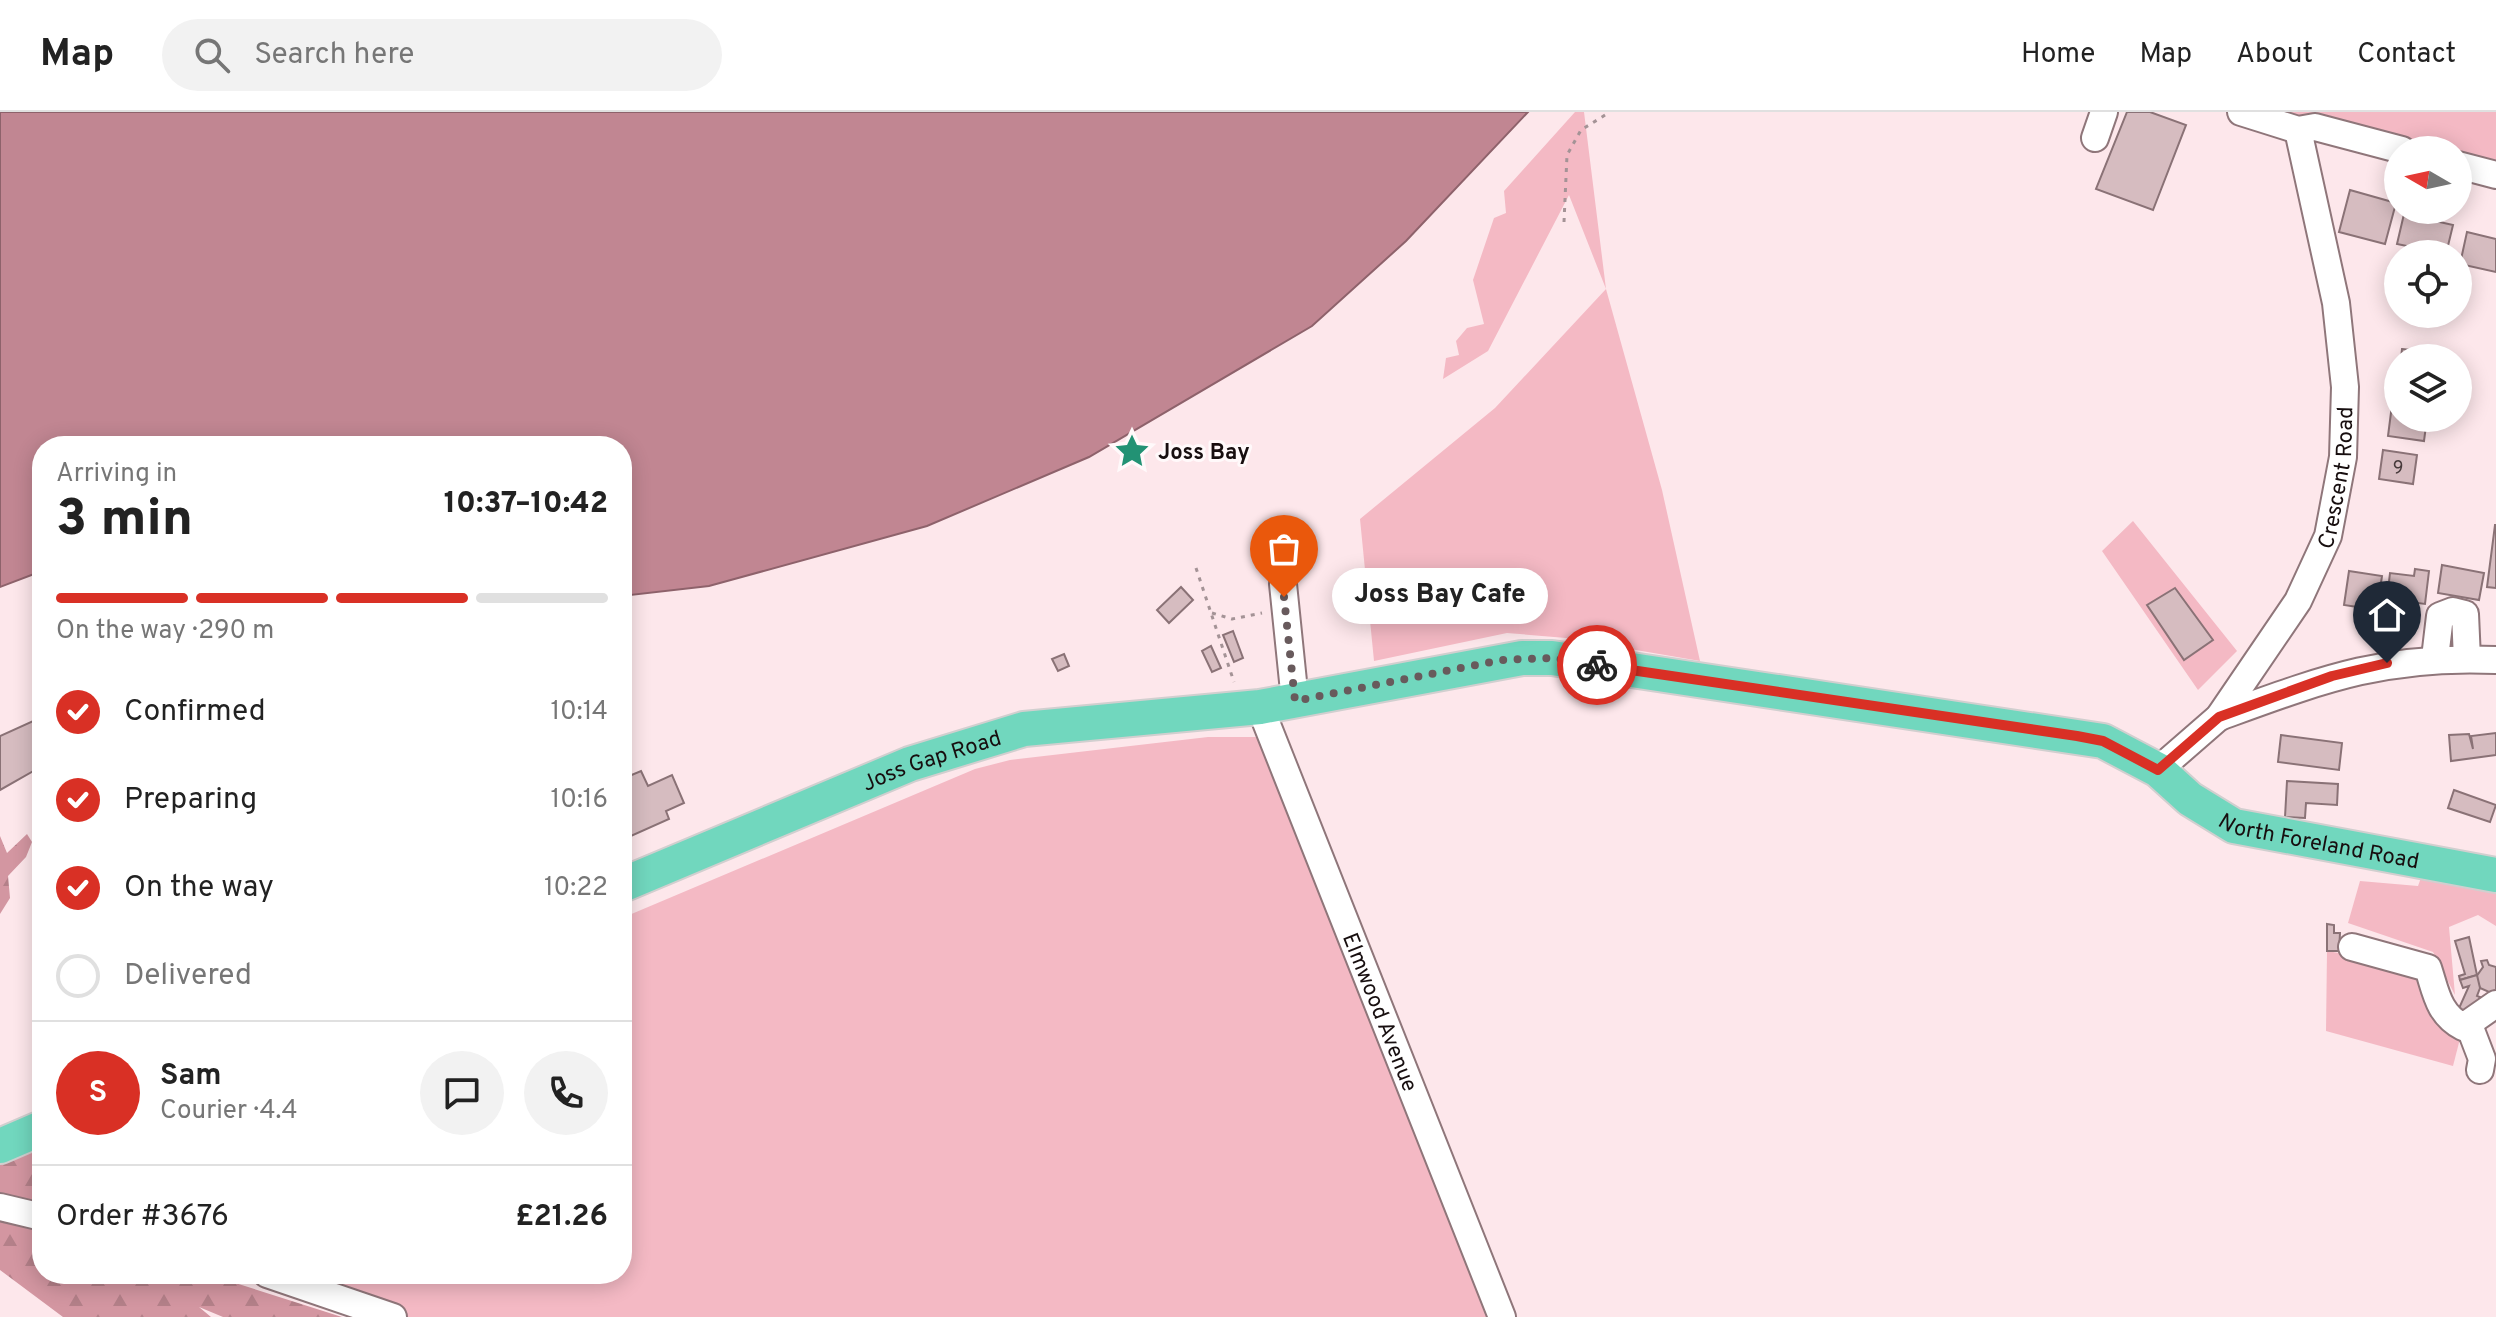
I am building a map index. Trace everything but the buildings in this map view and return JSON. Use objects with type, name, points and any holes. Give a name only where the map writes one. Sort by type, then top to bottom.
[{"type":"main road","name":"North Foreland Road","points":[[1295,701],[1501,660],[1552,658],[2103,741],[2158,770],[2216,817],[2244,829],[2496,875]]},
{"type":"main road","name":"Joss Gap Road","points":[[632,881],[910,764],[1024,729],[1252,708],[1295,701]]},
{"type":"main road","points":[[0,1146],[32,1132]]},
{"type":"street","points":[[2095,138],[2104,112]]},
{"type":"street","points":[[2241,112],[2298,130],[2315,127],[2384,145]]},
{"type":"street","name":"Crescent Road","points":[[2158,770],[2219,717],[2298,601],[2328,536],[2343,457],[2345,387],[2336,303],[2298,130]]},
{"type":"street","points":[[2472,169],[2496,175]]},
{"type":"street","points":[[1283,584],[1295,701]]},
{"type":"street","points":[[2435,658],[2440,616],[2453,611],[2465,614],[2468,623],[2467,659]]},
{"type":"street","points":[[2219,717],[2332,676],[2387,663],[2435,658],[2496,660]]},
{"type":"street","name":"Elmwood Avenue","points":[[1252,708],[1502,1317]]},
{"type":"street","points":[[2352,947],[2428,968],[2442,1009],[2453,1022],[2469,1025],[2496,1004]]},
{"type":"street","points":[[2469,1025],[2482,1059],[2480,1070]]},
{"type":"street","points":[[0,1207],[32,1215]]},
{"type":"street","points":[[296,1284],[393,1317]]},
{"type":"path","points":[[1564,222],[1567,155],[1581,130],[1610,112]]},
{"type":"path","points":[[1196,568],[1211,613],[1252,708]]},
{"type":"path","points":[[1211,613],[1232,619],[1259,616]]},
{"type":"shaded area","points":[[0,112],[1528,112],[1406,241],[1312,326],[1089,457],[927,526],[709,586],[632,595],[632,436],[32,436],[32,575],[0,587]]},
{"type":"shaded area","points":[[1575,112],[1584,112],[1606,289],[1569,195],[1488,351],[1443,379],[1446,358],[1459,355],[1456,341],[1467,328],[1484,324],[1473,280],[1494,218],[1506,213],[1504,191]]},
{"type":"shaded area","points":[[2288,112],[2496,112],[2496,169],[2472,163],[2472,136],[2384,136],[2384,138]]},
{"type":"shaded area","points":[[1606,289],[1662,490],[1700,661],[1566,638],[1507,633],[1374,661],[1360,519],[1495,408]]},
{"type":"shaded area","points":[[2133,521],[2237,651],[2198,690],[2102,551]],"holes":[[[2174,588],[2213,640],[2185,660],[2147,605]]]},
{"type":"shaded area","points":[[1208,737],[1259,737],[1309,855],[1488,1317],[405,1317],[334,1284],[632,1284],[632,914],[975,769],[1010,760]]},
{"type":"shaded area","points":[[2422,875],[2496,889],[2496,926],[2478,915],[2449,927],[2455,995],[2433,952],[2348,923],[2360,881],[2418,886]]},
{"type":"shaded area","points":[[2327,951],[2428,968],[2463,1027],[2453,1066],[2326,1031]]},
{"type":"green space","points":[[27,834],[32,842],[26,857],[8,876],[10,898],[0,914],[0,836],[7,853]]},
{"type":"green space","points":[[32,1146],[32,1205],[0,1198],[0,1159]]},
{"type":"green space","points":[[0,1216],[32,1224],[32,1284],[238,1284],[342,1317],[223,1317],[199,1307],[211,1317],[63,1317],[0,1270]]},
{"type":"way so far","points":[[1284,597],[1295,701],[1501,660],[1552,658],[1597,665]]},
{"type":"place","name":"Joss Bay","points":[[1132,451]]},
{"type":"place","name":"Joss Bay Cafe","points":[[1284,597]]},
{"type":"route","points":[[1597,665],[2077,736],[2103,741],[2158,770],[2219,717],[2332,676],[2387,663]]}]
